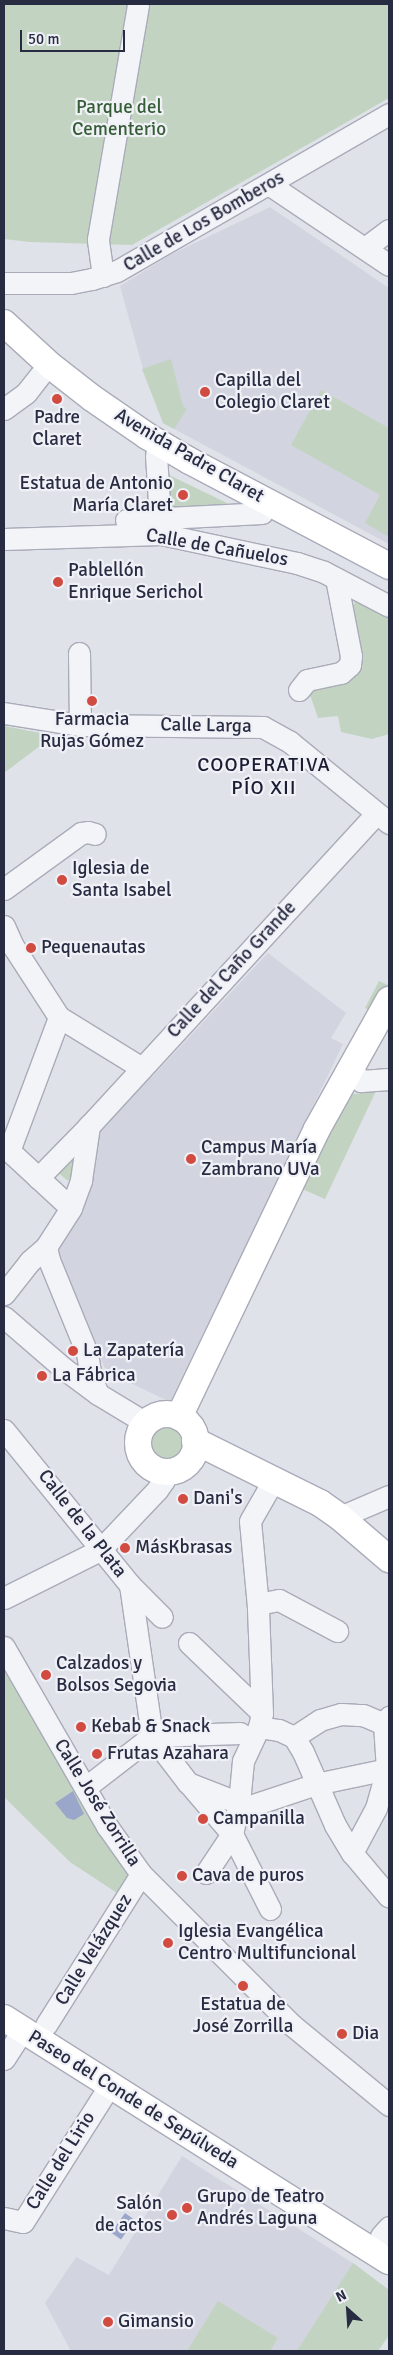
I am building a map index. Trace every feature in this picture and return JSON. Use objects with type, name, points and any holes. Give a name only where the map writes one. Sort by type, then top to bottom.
[{"type":"main road","name":"Avenida Padre Claret","points":[[4,323],[51,366],[92,398],[147,436],[190,461],[389,566]]},
{"type":"main road","name":"Avenida Padre Claret","points":[[4,340],[40,375],[63,394],[156,455],[389,581]]},
{"type":"main road","points":[[180,1417],[274,1215],[350,1067],[389,1000]]},
{"type":"main road","points":[[162,1414],[180,1417],[191,1427],[195,1441],[194,1451],[186,1464],[178,1469],[166,1471],[149,1465],[140,1454],[138,1440],[146,1423],[162,1414]]},
{"type":"main road","points":[[195,1441],[320,1503],[340,1517],[389,1559]]},
{"type":"main road","name":"Paseo del Conde de Sepúlveda","points":[[4,1999],[24,2024],[110,2085],[389,2261]]},
{"type":"main road","name":"Paseo del Conde de Sepúlveda","points":[[24,2024],[387,2235]]},
{"type":"street","points":[[103,276],[98,239],[138,4]]},
{"type":"street","name":"Calle de Los Bomberos","points":[[4,283],[66,283],[103,276],[149,254],[389,114]]},
{"type":"street","points":[[270,185],[389,264]]},
{"type":"street","points":[[365,248],[389,230]]},
{"type":"street","points":[[4,409],[26,393],[40,375]]},
{"type":"street","name":"Avenida Padre Claret","points":[[156,455],[160,518]]},
{"type":"street","name":"Calle de Cañuelos","points":[[4,525],[262,513]]},
{"type":"street","name":"Calle de Cañuelos","points":[[4,539],[161,534],[297,563],[336,578],[389,606]]},
{"type":"street","points":[[299,690],[307,680],[341,673],[350,666],[351,656],[336,578]]},
{"type":"street","points":[[79,654],[80,725]]},
{"type":"street","name":"Calle Larga","points":[[4,713],[80,725],[263,727],[290,742],[382,818]]},
{"type":"street","name":"Calle del Caño Grande","points":[[38,1178],[382,818]]},
{"type":"street","points":[[4,889],[81,834],[88,832],[95,834]]},
{"type":"street","points":[[4,926],[13,946],[59,1017],[142,1068]]},
{"type":"street","points":[[59,1017],[6,1148],[70,1208]]},
{"type":"street","points":[[350,1067],[361,1081],[389,1079]]},
{"type":"street","points":[[4,1294],[30,1261],[46,1247],[70,1208],[82,1180],[89,1126]]},
{"type":"street","points":[[46,1247],[49,1260],[87,1353],[91,1378],[98,1394]]},
{"type":"street","points":[[4,1317],[63,1368],[98,1394],[146,1423]]},
{"type":"street","name":"Calle de la Plata","points":[[4,1430],[70,1508],[100,1550],[130,1585],[162,1617]]},
{"type":"street","points":[[4,1598],[100,1550],[157,1490],[164,1480],[166,1471]]},
{"type":"street","points":[[272,1732],[250,1521],[273,1481]]},
{"type":"street","points":[[340,1517],[389,1496]]},
{"type":"street","points":[[130,1585],[152,1736],[188,1783],[232,1834],[270,1910]]},
{"type":"street","points":[[258,1604],[279,1600],[337,1631]]},
{"type":"street","points":[[189,1643],[272,1732],[316,1784],[335,1825],[352,1853],[389,1897]]},
{"type":"street","name":"Calle José Zorrilla","points":[[4,1647],[115,1840],[141,1874],[292,2025],[389,2105]]},
{"type":"street","points":[[86,1787],[152,1736],[272,1732],[341,1714],[364,1715],[387,1745],[383,1814],[352,1853]]},
{"type":"street","points":[[206,1874],[232,1834],[239,1806],[243,1762],[272,1732]]},
{"type":"street","points":[[188,1783],[239,1806],[316,1784],[387,1745]]},
{"type":"street","name":"Calle Velázquez","points":[[4,2059],[24,2024],[141,1874]]},
{"type":"street","name":"Calle del Lirio","points":[[13,2220],[110,2085]]},
{"type":"street","points":[[4,2209],[13,2220]]},
{"type":"shaded area","points":[[270,207],[389,288],[389,544],[163,423],[143,369],[120,286],[170,255]]},
{"type":"shaded area","name":"Campus María Zambrano UVa","points":[[268,953],[346,1013],[331,1038],[343,1044],[170,1402],[106,1371],[54,1244],[88,1197],[101,1120],[147,1077],[150,1079]]},
{"type":"shaded area","points":[[182,2156],[353,2263],[389,2290],[389,2335],[378,2351],[71,2351],[45,2303],[76,2257],[109,2275]]},
{"type":"green space","name":"Parque del Cementerio","points":[[4,4],[389,4],[389,98],[132,245],[30,242],[4,239]]},
{"type":"green space","points":[[171,359],[183,406],[187,409],[174,429],[163,423],[142,369]]},
{"type":"green space","points":[[321,390],[389,428],[389,537],[365,523],[380,495],[291,445]]},
{"type":"green space","points":[[165,473],[229,504],[169,509]]},
{"type":"green space","points":[[356,599],[389,612],[389,734],[372,739],[341,732],[338,716],[318,718],[307,686],[339,682],[351,611]]},
{"type":"green space","points":[[4,726],[45,734],[44,743],[4,773]]},
{"type":"green space","points":[[379,981],[388,985],[372,1011],[365,1008]]},
{"type":"green space","points":[[376,1091],[325,1199],[302,1189],[329,1131],[353,1094]]},
{"type":"green space","points":[[77,1145],[71,1180],[67,1180],[56,1171]]},
{"type":"green space","points":[[168,1425],[180,1431],[186,1443],[180,1455],[168,1461],[156,1455],[150,1443],[156,1431]]},
{"type":"green space","points":[[4,1662],[107,1846],[131,1873],[117,1893],[70,1862],[4,1797]]},
{"type":"green space","points":[[353,2263],[389,2290],[389,2335],[378,2351],[297,2351]]},
{"type":"green space","points":[[218,2301],[278,2338],[270,2351],[187,2351]]},
{"type":"water","points":[[73,1791],[84,1814],[74,1820],[67,1818],[55,1803]]},
{"type":"water","points":[[125,2213],[135,2220],[121,2240],[111,2233]]},
{"type":"place","name":"Capilla del Colegio Claret","points":[[205,392]]},
{"type":"place","name":"Padre Claret","points":[[57,399]]},
{"type":"place","name":"Estatua de Antonio María Claret","points":[[183,495]]},
{"type":"place","name":"Pablellón Enrique Serichol","points":[[58,582]]},
{"type":"place","name":"Farmacia Rujas Gómez","points":[[92,701]]},
{"type":"place","name":"Iglesia de Santa Isabel","points":[[62,880]]},
{"type":"place","name":"Pequenautas","points":[[31,948]]},
{"type":"place","name":"Campus María Zambrano UVa","points":[[191,1159]]},
{"type":"place","name":"La Zapatería","points":[[73,1351]]},
{"type":"place","name":"La Fábrica","points":[[42,1376]]},
{"type":"place","name":"Dani's","points":[[183,1499]]},
{"type":"place","name":"MásKbrasas","points":[[125,1548]]},
{"type":"place","name":"Calzados y Bolsos Segovia","points":[[46,1675]]},
{"type":"place","name":"Kebab & Snack","points":[[81,1727]]},
{"type":"place","name":"Frutas Azahara","points":[[97,1754]]},
{"type":"place","name":"Campanilla","points":[[203,1819]]},
{"type":"place","name":"Cava de puros","points":[[182,1876]]},
{"type":"place","name":"Iglesia Evangélica Centro Multifuncional","points":[[168,1943]]},
{"type":"place","name":"Estatua de José Zorrilla","points":[[243,1986]]},
{"type":"place","name":"Dia","points":[[342,2034]]},
{"type":"place","name":"Grupo de Teatro Andrés Laguna","points":[[187,2208]]},
{"type":"place","name":"Salón de actos","points":[[172,2215]]},
{"type":"place","name":"Gimansio","points":[[108,2322]]},
{"type":"district","name":"COOPERATIVA PÍO XII","points":[[264,776]]}]
